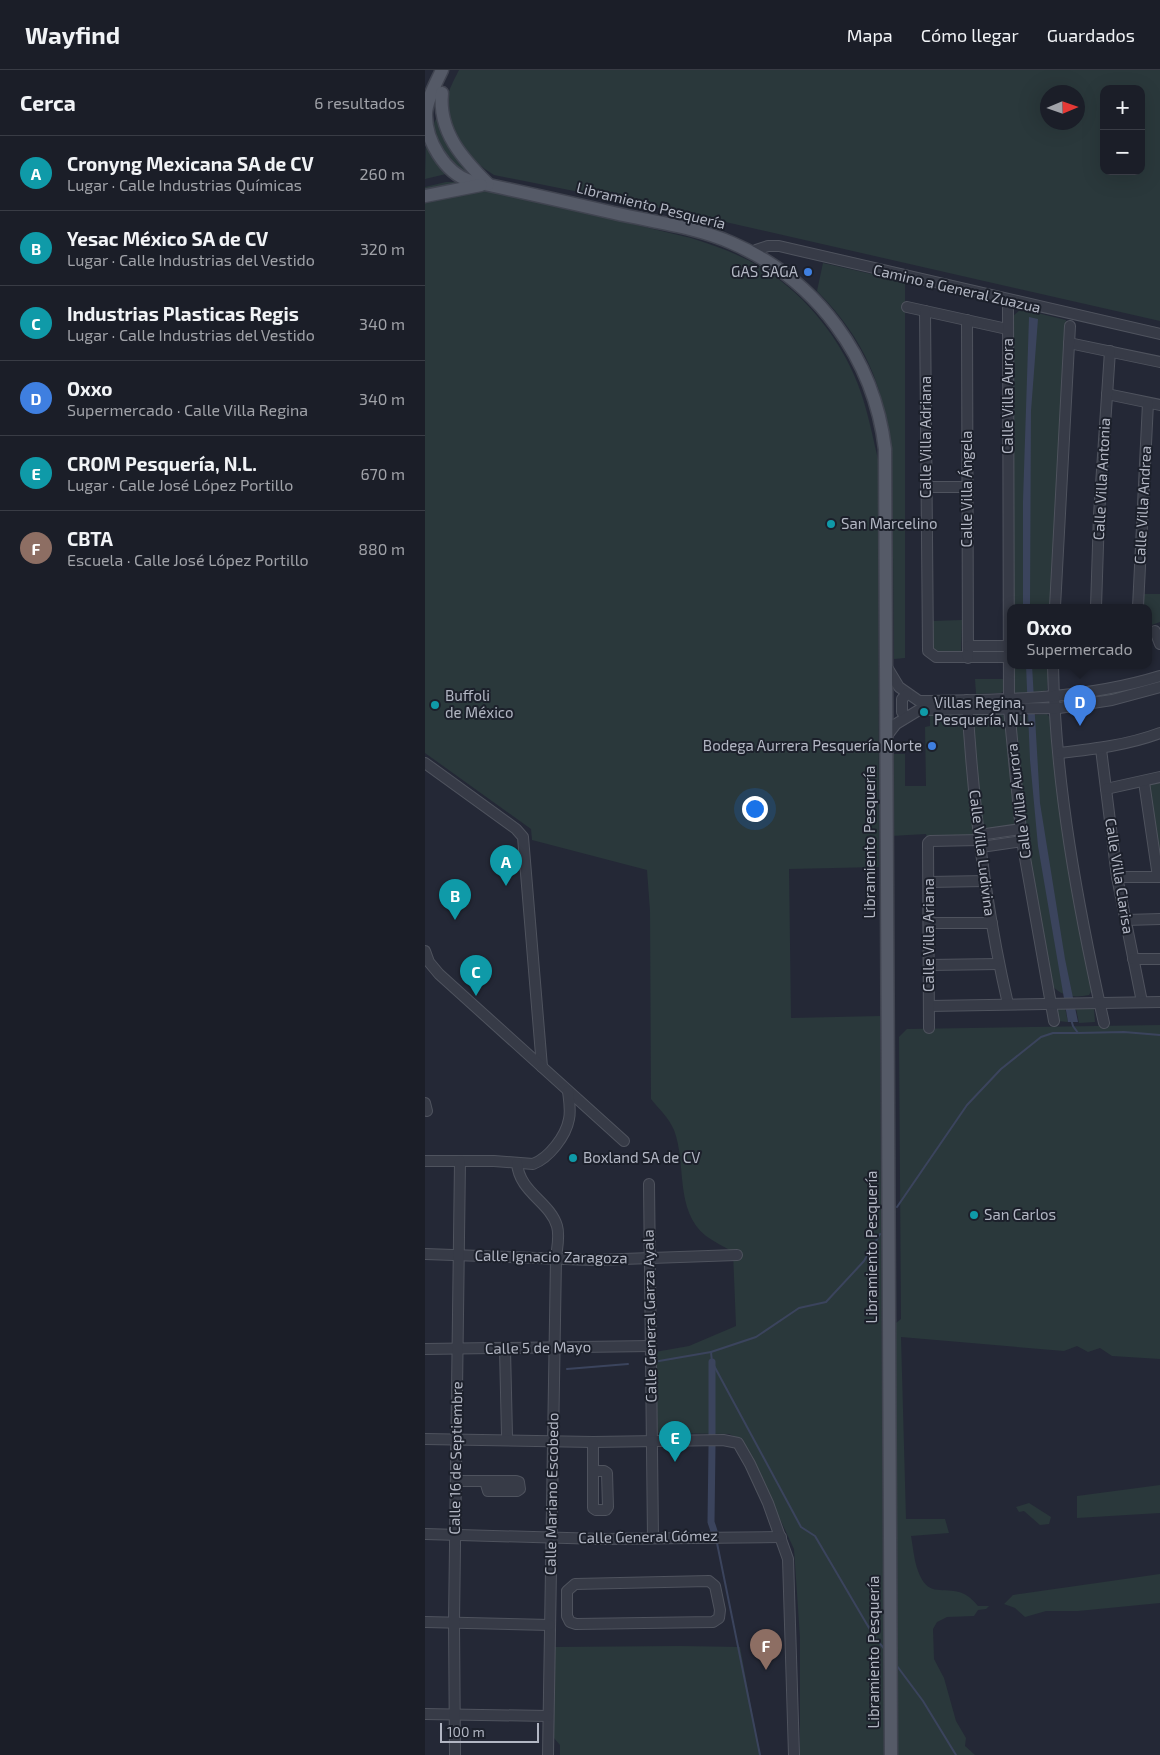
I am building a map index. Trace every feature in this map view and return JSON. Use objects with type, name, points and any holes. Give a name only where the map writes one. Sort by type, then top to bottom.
[{"type":"main road","points":[[425,103],[441,70]]},
{"type":"main road","points":[[426,127],[427,106],[441,70]]},
{"type":"main road","points":[[426,127],[451,70]]},
{"type":"main road","points":[[441,93],[443,118],[454,146],[488,184]]},
{"type":"main road","name":"Libramiento Pesquería","points":[[426,127],[435,148],[455,174],[470,181],[672,226],[732,243],[779,269],[803,289],[835,323],[853,349],[872,390],[885,449],[891,1755]]},
{"type":"main road","points":[[425,196],[488,184]]},
{"type":"street","name":"Camino a General Zuazua","points":[[756,250],[768,246],[779,246],[1038,308],[1160,334]]},
{"type":"street","points":[[907,307],[1007,329]]},
{"type":"street","name":"Calle Villa Aurora","points":[[1008,308],[1008,604]]},
{"type":"street","name":"Calle Villa Adriana","points":[[925,311],[927,647],[930,653],[936,657],[967,658]]},
{"type":"street","name":"Calle Villa Ángela","points":[[967,320],[967,658]]},
{"type":"street","points":[[1055,604],[1070,326]]},
{"type":"street","points":[[1069,343],[1160,362]]},
{"type":"street","name":"Calle Villa Antonia","points":[[1096,604],[1110,351]]},
{"type":"street","points":[[1107,394],[1160,405]]},
{"type":"street","name":"Calle Villa Andrea","points":[[1138,604],[1148,403]]},
{"type":"street","points":[[926,487],[967,487]]},
{"type":"street","points":[[1154,631],[1160,644]]},
{"type":"street","points":[[968,646],[1007,651]]},
{"type":"street","points":[[967,658],[1007,651]]},
{"type":"street","points":[[886,662],[891,676],[898,686],[917,706],[909,715]]},
{"type":"street","name":"Calle Villa Aurora","points":[[1009,669],[1022,841],[1054,1021]]},
{"type":"street","points":[[1053,669],[1053,702],[1066,818],[1080,913],[1098,1003],[1104,1022]]},
{"type":"street","points":[[1053,702],[1160,676]]},
{"type":"street","points":[[886,696],[892,686],[898,686]]},
{"type":"street","points":[[886,738],[897,722],[919,710],[967,705],[1112,700],[1160,686]]},
{"type":"street","points":[[909,715],[902,712],[902,699],[909,696],[919,701],[967,705]]},
{"type":"street","name":"Calle Villa Ludivina","points":[[967,705],[985,881],[991,923],[1008,1004]]},
{"type":"street","points":[[886,712],[890,722],[897,722]]},
{"type":"street","points":[[1060,753],[1101,749],[1160,733]]},
{"type":"street","name":"Calle Villa Clarisa","points":[[1101,749],[1117,877],[1142,1002]]},
{"type":"street","points":[[425,763],[517,829],[523,837],[542,1066]]},
{"type":"street","points":[[1106,789],[1160,777]]},
{"type":"street","points":[[1117,877],[1159,877],[1144,782]]},
{"type":"street","points":[[980,840],[1021,829]]},
{"type":"street","points":[[980,840],[1022,841]]},
{"type":"street","name":"Calle Villa Ariana","points":[[929,1028],[929,842],[980,840]]},
{"type":"street","points":[[929,882],[985,881]]},
{"type":"street","points":[[1126,920],[1160,919]]},
{"type":"street","points":[[929,923],[991,923]]},
{"type":"street","points":[[425,951],[429,962],[439,974],[624,1141]]},
{"type":"street","points":[[1133,959],[1160,959]]},
{"type":"street","points":[[929,965],[999,964]]},
{"type":"street","points":[[929,1006],[1160,1002]]},
{"type":"street","points":[[425,1161],[533,1164],[548,1154],[566,1129],[569,1120],[568,1091]]},
{"type":"street","name":"Calle 16 de Septiembre","points":[[455,1755],[454,1622],[458,1439],[460,1162]]},
{"type":"street","name":"Calle Mariano Escobedo","points":[[517,1163],[523,1183],[555,1219],[559,1233],[556,1258],[554,1348],[548,1755]]},
{"type":"street","name":"Calle General Garza Ayala","points":[[649,1184],[653,1538]]},
{"type":"street","name":"Calle Ignacio Zaragoza","points":[[425,1254],[556,1258],[649,1258],[737,1255]]},
{"type":"street","name":"Calle 5 de Mayo","points":[[425,1349],[651,1346]]},
{"type":"street","points":[[505,1349],[507,1436]]},
{"type":"street","points":[[425,1439],[553,1442],[723,1440],[738,1443],[750,1464],[781,1537],[788,1559],[794,1755]]},
{"type":"street","points":[[593,1442],[593,1471]]},
{"type":"street","points":[[456,1481],[485,1481]]},
{"type":"street","name":"Calle General Gómez","points":[[425,1534],[550,1538],[781,1537]]},
{"type":"street","points":[[709,1581],[715,1586],[720,1615],[716,1620],[709,1622],[576,1624],[568,1620],[567,1603],[567,1590],[575,1584],[709,1581]]},
{"type":"street","points":[[550,1603],[567,1603]]},
{"type":"street","points":[[425,1622],[550,1625]]},
{"type":"street","points":[[425,1714],[548,1716]]},
{"type":"shaded area","points":[[459,70],[1160,70],[1160,321],[699,216],[494,175],[466,152],[453,132],[447,108],[451,86]]},
{"type":"shaded area","points":[[438,115],[465,168],[465,174],[442,155],[432,127]]},
{"type":"shaded area","points":[[426,141],[447,174],[425,179]]},
{"type":"shaded area","points":[[455,182],[456,185],[425,191],[425,187]]},
{"type":"shaded area","points":[[489,190],[691,238],[730,252],[767,271],[796,293],[832,335],[857,382],[869,420],[878,459],[879,867],[789,869],[791,1018],[880,1016],[884,1755],[800,1755],[800,1638],[794,1549],[743,1440],[729,1434],[658,1433],[655,1352],[689,1346],[736,1326],[733,1252],[706,1236],[696,1225],[689,1213],[685,1200],[678,1143],[674,1130],[667,1118],[651,1099],[650,911],[647,870],[532,840],[531,829],[425,753],[425,200]]},
{"type":"shaded area","points":[[823,263],[898,280],[905,284],[905,658],[894,659],[892,456],[884,408],[878,386],[860,347],[848,328],[817,291]]},
{"type":"shaded area","points":[[1021,309],[1066,320],[1050,604],[1013,604],[1013,316]]},
{"type":"shaded area","points":[[1142,594],[1160,594],[1160,622],[1152,625],[1152,604],[1142,604]]},
{"type":"shaded area","points":[[962,620],[961,652],[935,653],[933,651],[932,621]]},
{"type":"shaded area","points":[[1014,669],[1049,669],[1047,690],[1015,693]]},
{"type":"shaded area","points":[[975,679],[1004,679],[1004,691],[1001,693],[976,694]]},
{"type":"shaded area","points":[[1160,680],[1160,682],[1125,693],[1083,702],[1062,702],[1115,692]]},
{"type":"shaded area","points":[[960,714],[963,717],[976,832],[972,836],[927,838],[926,834],[891,836],[892,754],[905,754],[905,786],[926,786],[925,727],[930,726],[930,715]]},
{"type":"shaded area","points":[[1001,714],[1004,716],[1016,823],[1014,826],[987,829],[982,826],[972,718],[976,715]]},
{"type":"shaded area","points":[[1047,714],[1051,719],[1081,938],[1092,990],[1089,995],[1084,996],[1064,994],[1052,985],[1030,872],[1014,721],[1018,716]]},
{"type":"shaded area","points":[[1160,780],[1160,866],[1149,784]]},
{"type":"shaded area","points":[[1065,1008],[1068,1022],[1058,1021],[1057,1010]]},
{"type":"shaded area","points":[[1076,1008],[1094,1008],[1095,1022],[1079,1023]]},
{"type":"shaded area","points":[[1160,1025],[1160,1359],[1112,1356],[1100,1348],[1088,1352],[1077,1346],[1064,1351],[901,1337],[906,1519],[945,1519],[949,1533],[911,1536],[918,1571],[926,1585],[930,1588],[959,1592],[965,1594],[978,1606],[989,1606],[986,1609],[978,1610],[974,1616],[947,1617],[937,1622],[933,1629],[934,1659],[944,1678],[956,1721],[966,1738],[965,1746],[975,1755],[898,1755],[896,1323],[901,1319],[899,1037],[907,1029]]},
{"type":"shaded area","points":[[1160,1485],[1160,1513],[1077,1518],[1077,1496]]},
{"type":"shaded area","points":[[1029,1503],[1051,1517],[1049,1524],[1040,1525],[1024,1511],[1019,1512],[1016,1507]]},
{"type":"shaded area","points":[[1160,1574],[1160,1603],[1078,1611],[1046,1611],[1025,1617],[1015,1608],[1004,1604],[1013,1595]]},
{"type":"shaded area","points":[[554,1647],[740,1647],[760,1755],[560,1755],[560,1745],[554,1738]]},
{"type":"water","points":[[1029,317],[1038,319],[1031,411],[1030,604],[1023,604],[1023,501]]},
{"type":"water","points":[[1026,669],[1032,669],[1040,803],[1065,959],[1078,1022],[1068,1022],[1038,846],[1030,760]]},
{"type":"waterway","points":[[1071,1019],[1078,1033],[1124,1032],[1160,1035]]},
{"type":"waterway","points":[[897,1207],[967,1105],[1001,1069],[1041,1037],[1053,1033],[1078,1033]]},
{"type":"waterway","points":[[880,1234],[864,1261],[826,1302],[799,1308],[756,1337],[711,1352],[712,1362],[801,1527],[815,1536],[872,1633],[885,1650]]},
{"type":"waterway","points":[[659,1361],[711,1352]]},
{"type":"waterway","points":[[712,1362],[712,1434]]},
{"type":"waterway","points":[[567,1369],[628,1364]]},
{"type":"waterway","points":[[712,1446],[711,1522],[714,1531]]},
{"type":"waterway","points":[[717,1543],[760,1755]]},
{"type":"waterway","points":[[897,1666],[923,1701],[956,1755]]},
{"type":"place","name":"GAS SAGA","points":[[808,272]]},
{"type":"place","name":"San Marcelino","points":[[831,524]]},
{"type":"place","name":"Buffoli de México","points":[[435,705]]},
{"type":"place","name":"Villas Regina, Pesquería, N.L.","points":[[924,712]]},
{"type":"place","name":"Oxxo","points":[[1080,726]]},
{"type":"place","name":"Bodega Aurrera Pesquería Norte","points":[[932,746]]},
{"type":"place","name":"Cronyng Mexicana SA de CV","points":[[506,886]]},
{"type":"place","name":"Yesac México SA de CV","points":[[455,920]]},
{"type":"place","name":"Industrias Plasticas Regis","points":[[476,996]]},
{"type":"place","name":"Boxland SA de CV","points":[[573,1158]]},
{"type":"place","name":"San Carlos","points":[[974,1215]]},
{"type":"place","name":"CROM Pesquería, N.L.","points":[[675,1462]]},
{"type":"place","name":"CBTA","points":[[766,1670]]}]
